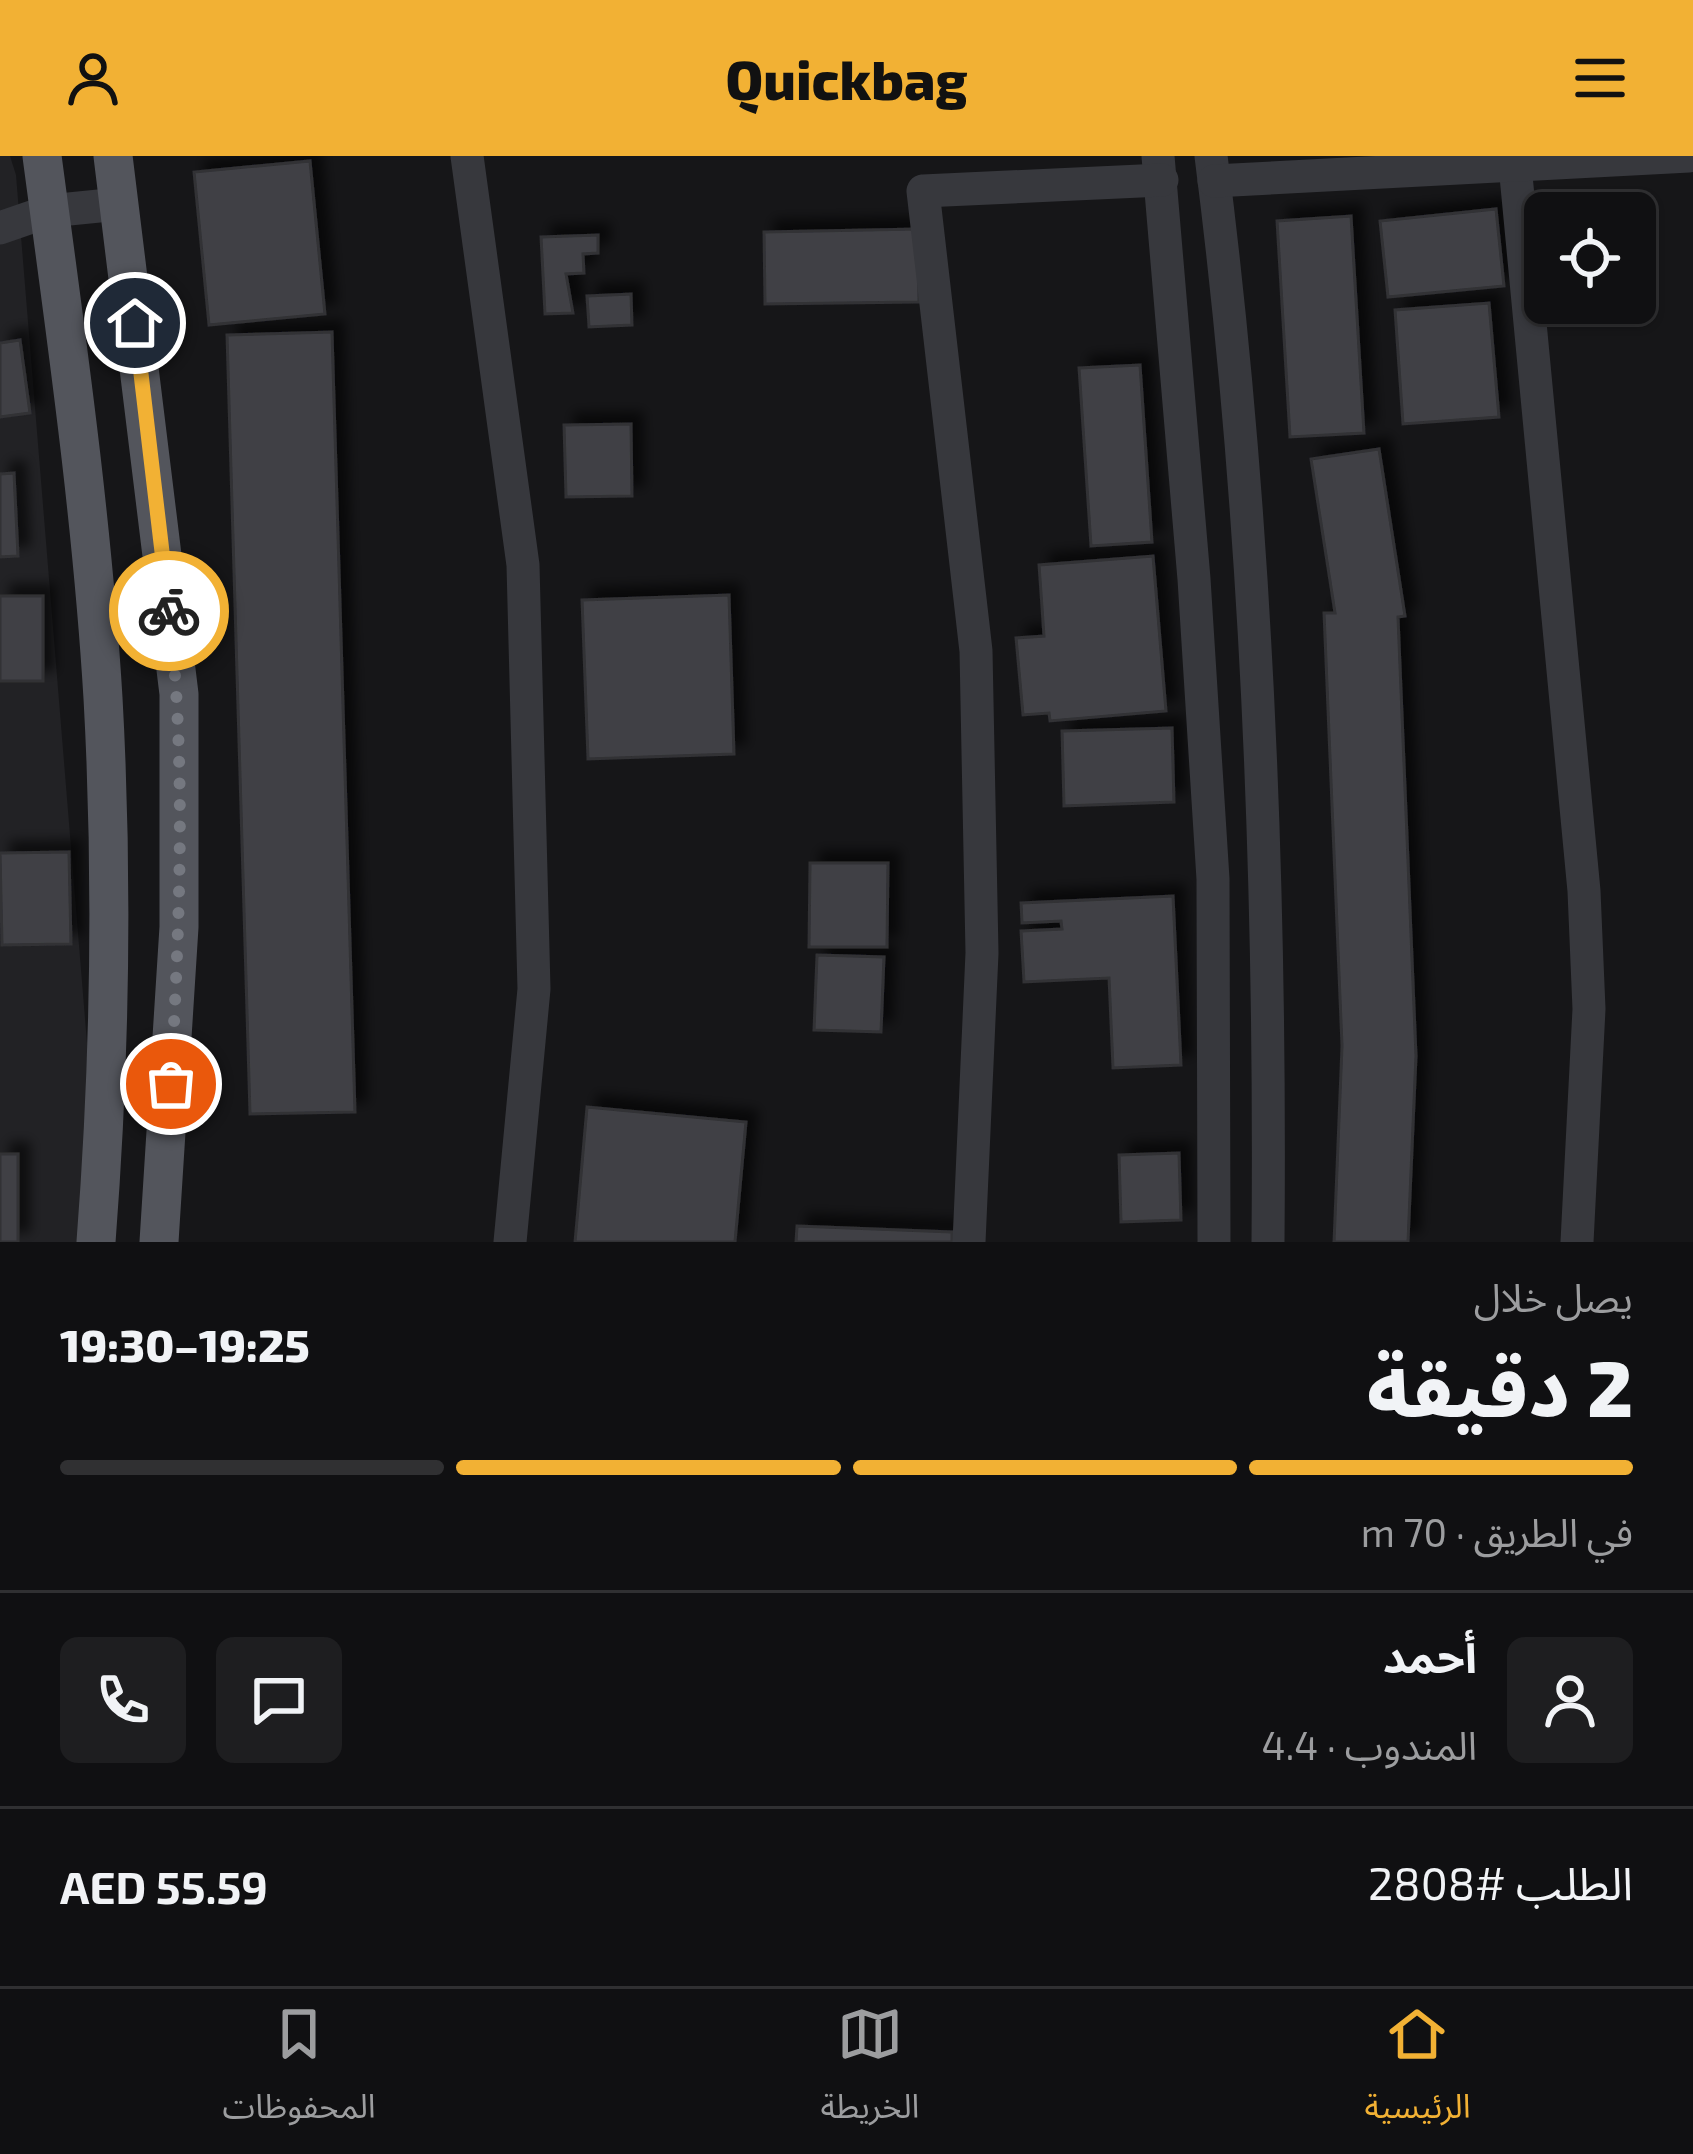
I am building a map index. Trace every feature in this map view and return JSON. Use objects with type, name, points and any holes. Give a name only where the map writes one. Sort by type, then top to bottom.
[{"type":"main road","points":[[42,156],[103,696],[110,929],[96,1242]]},
{"type":"main road","points":[[113,156],[179,694],[179,927],[159,1242]]},
{"type":"street","points":[[466,156],[523,566],[534,989],[510,1242]]},
{"type":"street","points":[[1268,1242],[1270,993],[1254,632],[1213,169],[1515,165],[1689,156]]},
{"type":"street","points":[[1515,165],[1584,891],[1588,1032],[1577,1242]]},
{"type":"street","points":[[969,1242],[982,953],[976,651],[923,191],[1160,168],[1213,879],[1214,1242]]},
{"type":"street","points":[[0,228],[49,211],[119,204]]},
{"type":"shaded area","points":[[0,156],[10,156],[16,175],[96,1153],[88,1242],[0,1242]]},
{"type":"building","points":[[310,161],[325,314],[209,325],[194,172]]},
{"type":"building","points":[[1496,209],[1504,286],[1388,297],[1380,221]]},
{"type":"building","points":[[1351,216],[1364,433],[1290,437],[1277,221]]},
{"type":"building","points":[[918,229],[919,302],[765,304],[764,232]]},
{"type":"building","points":[[598,235],[598,253],[583,254],[584,273],[566,274],[573,313],[545,314],[541,237]]},
{"type":"building","points":[[631,294],[632,325],[589,327],[587,296]]},
{"type":"building","points":[[1489,303],[1499,417],[1403,424],[1395,310]]},
{"type":"building","points":[[332,332],[355,1112],[250,1114],[227,335]]},
{"type":"building","points":[[20,340],[30,413],[0,417],[0,343]]},
{"type":"building","points":[[1140,365],[1152,542],[1091,546],[1079,368]]},
{"type":"building","points":[[631,424],[632,496],[566,497],[564,425]]},
{"type":"building","points":[[1379,449],[1405,616],[1398,617],[1416,1056],[1408,1242],[1334,1242],[1342,1046],[1324,613],[1335,613],[1311,459]]},
{"type":"building","points":[[14,473],[18,556],[0,557],[0,474]]},
{"type":"building","points":[[1153,556],[1166,711],[1050,721],[1049,713],[1023,715],[1016,638],[1044,636],[1039,565]]},
{"type":"building","points":[[729,595],[734,754],[588,759],[582,600]]},
{"type":"building","points":[[0,596],[43,596],[43,681],[0,681]]},
{"type":"building","points":[[1172,728],[1174,802],[1064,806],[1062,731]]},
{"type":"building","points":[[69,852],[71,944],[2,945],[0,853]]},
{"type":"building","points":[[810,863],[888,863],[887,947],[809,947]]},
{"type":"building","points":[[1173,896],[1181,1065],[1113,1068],[1109,978],[1024,982],[1021,931],[1062,929],[1061,921],[1022,923],[1021,903]]},
{"type":"building","points":[[817,955],[884,957],[881,1032],[814,1030]]},
{"type":"building","points":[[587,1107],[746,1122],[735,1242],[575,1242]]},
{"type":"building","points":[[1179,1153],[1181,1220],[1121,1222],[1119,1155]]},
{"type":"building","points":[[0,1154],[18,1154],[18,1242],[0,1242]]},
{"type":"building","points":[[797,1226],[952,1232],[952,1242],[796,1242]]},
{"type":"way so far","points":[[169,611],[179,694],[179,927],[171,1084]]},
{"type":"route","points":[[135,323],[169,611]]}]
